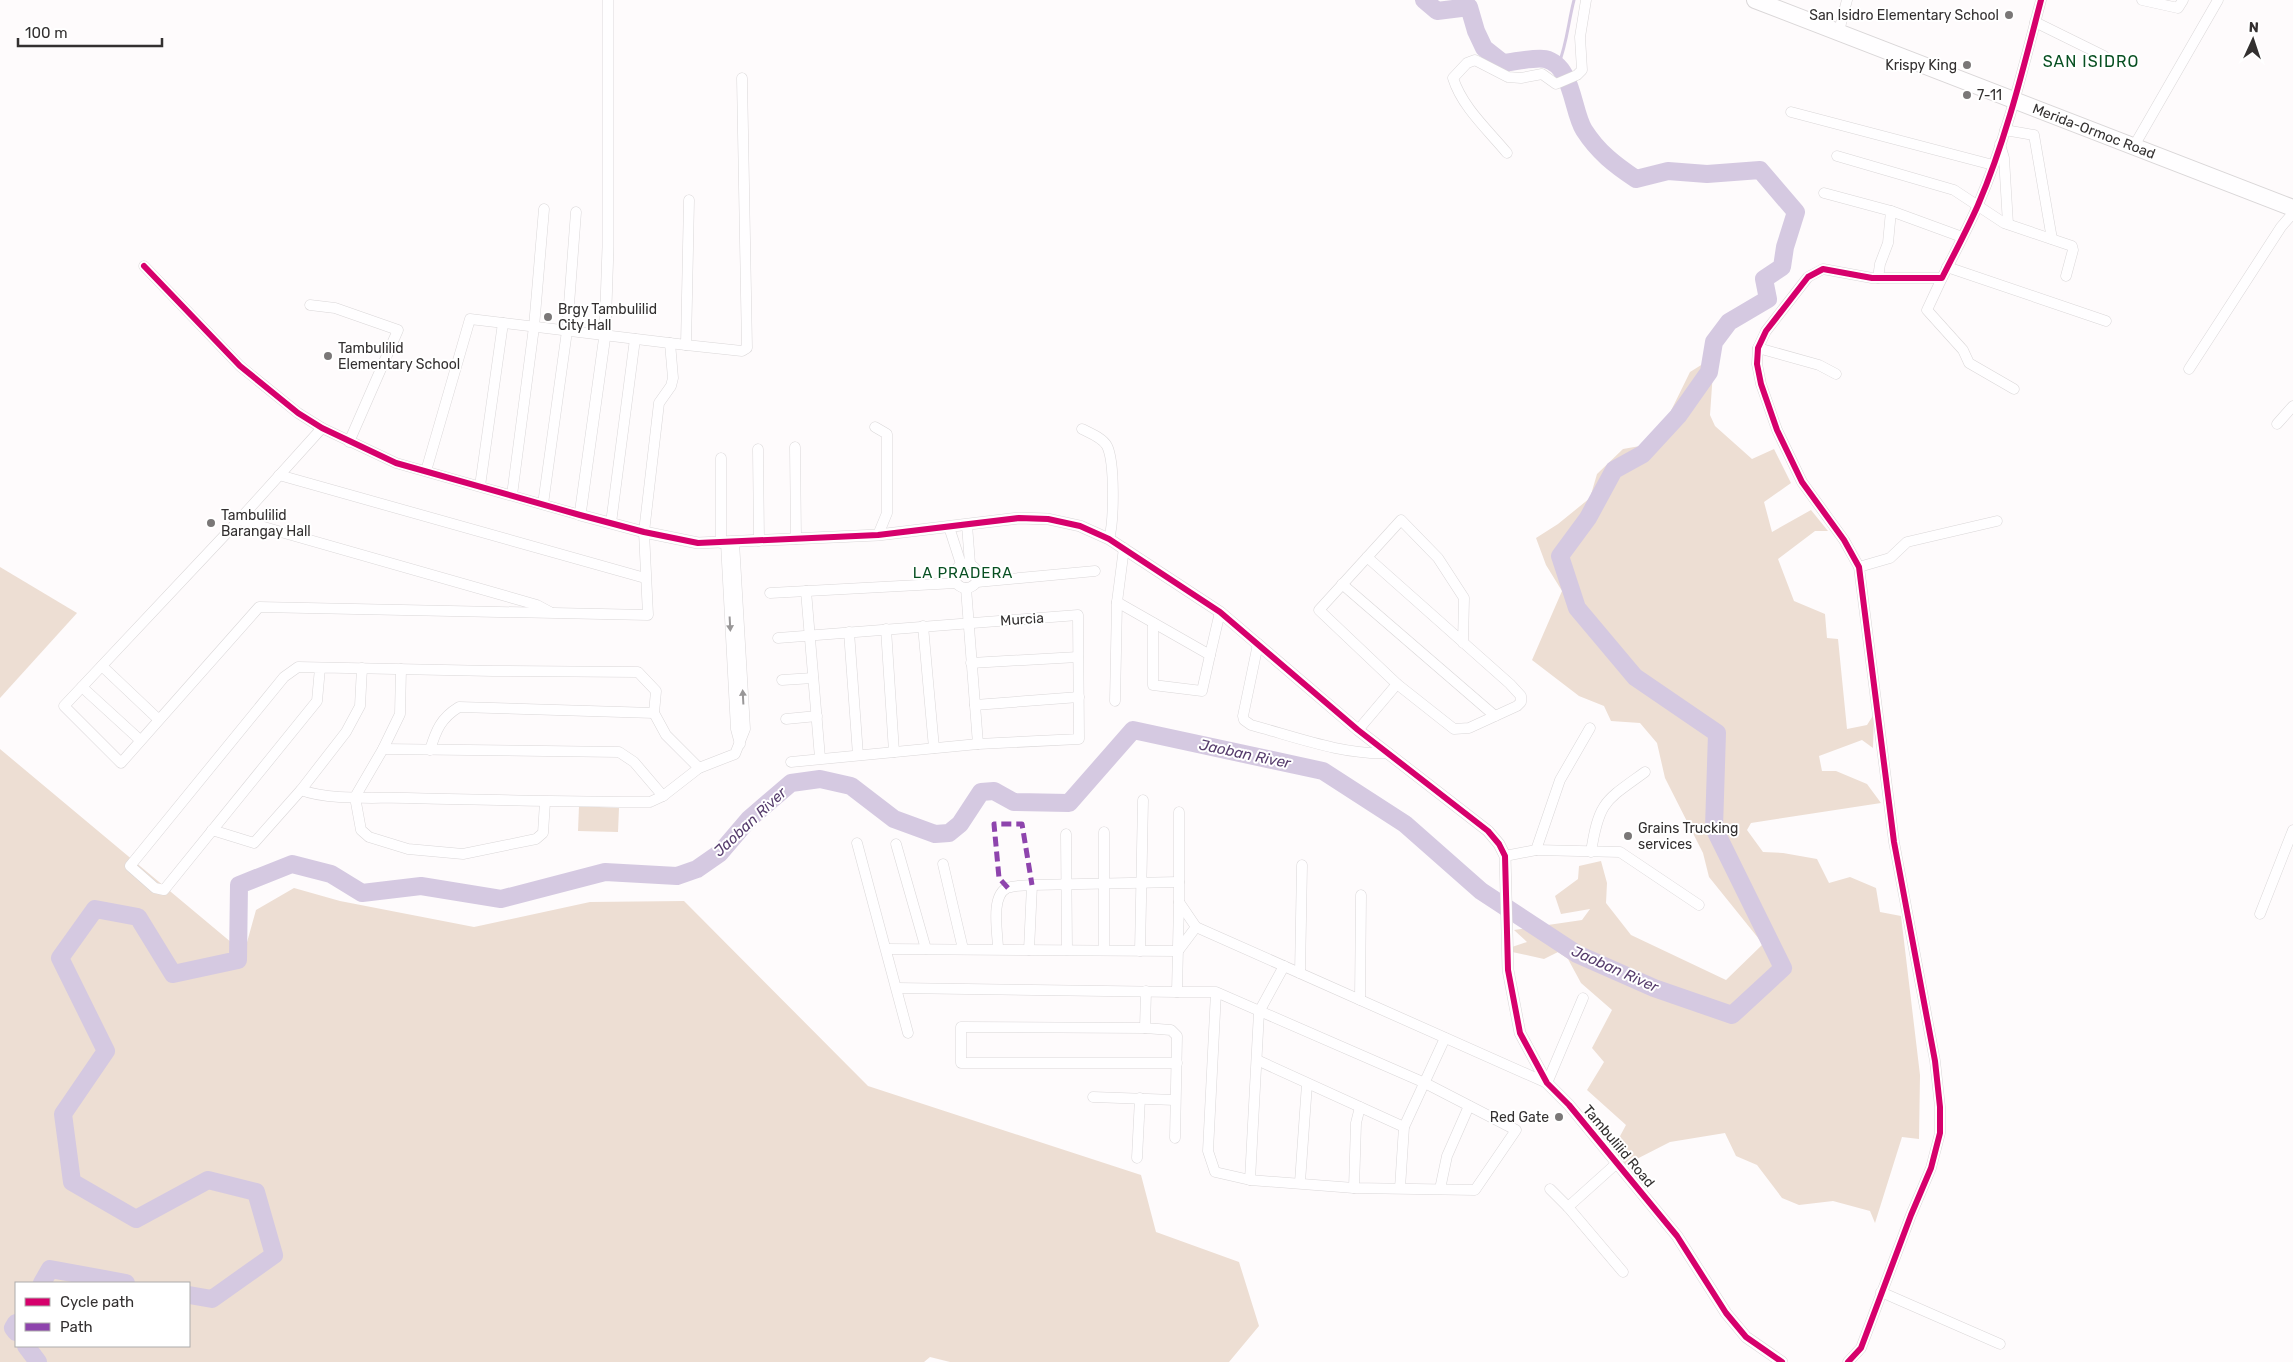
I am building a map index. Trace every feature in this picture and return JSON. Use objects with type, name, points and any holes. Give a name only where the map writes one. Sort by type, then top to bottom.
[{"type":"highway","name":"Merida-Ormoc Road","points":[[1755,0],[2293,208]]},
{"type":"street","points":[[580,515],[605,335],[608,247],[608,0]]},
{"type":"street","points":[[1507,153],[1457,92],[1453,78],[1466,63],[1478,60],[1495,72],[1508,77],[1521,78],[1542,74],[1556,84],[1577,75],[1582,70],[1580,37],[1586,0]]},
{"type":"street","points":[[1839,31],[1847,0]]},
{"type":"street","points":[[2014,388],[1969,363],[1963,350],[1927,310],[1978,205],[1993,165],[2014,101],[2041,0]]},
{"type":"street","points":[[2142,0],[2178,8],[2183,0]]},
{"type":"street","points":[[2134,146],[2218,0]]},
{"type":"street","points":[[2035,22],[2104,56]]},
{"type":"street","points":[[426,471],[470,319],[742,351],[747,348],[742,78]]},
{"type":"street","points":[[1791,112],[1993,165]]},
{"type":"street","points":[[2005,130],[2034,135],[2052,239]]},
{"type":"street","points":[[2000,144],[2004,158],[2008,224]]},
{"type":"street","points":[[1837,156],[1954,190],[1996,219],[2074,248],[2066,276]]},
{"type":"street","points":[[1824,193],[1891,211],[1962,237]]},
{"type":"street","points":[[686,345],[689,200]]},
{"type":"street","points":[[512,496],[534,327],[544,209]]},
{"type":"street","points":[[1878,278],[1880,264],[1888,243],[1891,211]]},
{"type":"street","points":[[543,504],[567,331],[576,212]]},
{"type":"street","points":[[2188,369],[2281,227],[2293,212]]},
{"type":"street","points":[[144,266],[240,366],[298,413],[322,428],[396,463],[580,515],[644,532],[698,543],[878,535],[1019,518],[1048,518],[1080,526],[1109,538],[1220,612],[1358,730],[1488,832],[1499,844],[1505,856],[1536,850],[1620,852],[1699,905]]},
{"type":"street","points":[[1947,267],[2106,321]]},
{"type":"street","points":[[1848,1362],[1861,1348],[1910,1215],[1931,1168],[1940,1133],[1940,1107],[1935,1061],[1894,842],[1859,567],[1844,540],[1802,482],[1761,384],[1757,364],[1758,348],[1766,331],[1808,277],[1823,269],[1878,278],[1942,278]]},
{"type":"street","points":[[310,305],[335,308],[398,330],[349,442]]},
{"type":"street","points":[[480,486],[503,323]]},
{"type":"street","points":[[610,523],[636,339]]},
{"type":"street","points":[[322,428],[239,520],[64,706],[121,763],[158,719],[259,608],[648,615],[644,532],[659,403],[671,386],[673,378],[670,343]]},
{"type":"street","points":[[1758,348],[1819,365],[1836,374]]},
{"type":"street","points":[[2277,424],[2293,406]]},
{"type":"street","points":[[875,427],[886,434],[887,513],[878,535]]},
{"type":"street","points":[[1082,429],[1104,441],[1110,453],[1113,527],[1109,538]]},
{"type":"street","points":[[795,447],[796,539]]},
{"type":"street","points":[[758,449],[759,541]]},
{"type":"street","points":[[301,790],[314,794],[355,797],[545,802],[650,802],[663,796],[699,768],[735,754],[745,729],[721,458]]},
{"type":"street","points":[[279,475],[645,578]]},
{"type":"street","points":[[239,520],[536,605],[552,613]]},
{"type":"street","points":[[1367,557],[1522,696],[1518,706],[1470,728],[1454,729],[1397,684],[1319,610],[1342,584],[1401,520],[1438,558],[1464,598],[1463,643]]},
{"type":"street","points":[[1859,567],[1890,558],[1907,542],[1997,521]]},
{"type":"street","points":[[965,564],[967,525]]},
{"type":"street","points":[[949,527],[965,564],[977,570],[977,582]]},
{"type":"street","points":[[1115,702],[1117,602],[1124,548]]},
{"type":"street","points":[[956,583],[954,579],[955,570],[965,564]]},
{"type":"street","points":[[966,588],[977,582],[1095,570]]},
{"type":"street","points":[[770,593],[956,583],[966,588]]},
{"type":"street","points":[[1342,584],[1495,716]]},
{"type":"street","points":[[966,588],[967,622],[978,744]]},
{"type":"street","points":[[806,591],[820,758]]},
{"type":"street","points":[[1117,602],[1210,655]]},
{"type":"street","points":[[1153,623],[1153,685],[1202,691],[1220,612]]},
{"type":"street","name":"Murcia","points":[[778,638],[967,622],[1078,615],[1078,657]]},
{"type":"street","points":[[924,626],[934,748]]},
{"type":"street","points":[[886,629],[894,752]]},
{"type":"street","points":[[849,632],[858,755]]},
{"type":"street","points":[[1258,644],[1243,716],[1244,720],[1252,725],[1340,749],[1368,754],[1388,754]]},
{"type":"street","points":[[791,762],[978,744],[1080,739],[1078,657],[971,663]]},
{"type":"street","points":[[102,666],[158,719]]},
{"type":"street","points":[[320,668],[317,702],[164,890],[155,888],[130,866],[284,677],[298,667],[638,672],[656,691],[654,713],[666,735],[699,768]]},
{"type":"street","points":[[212,830],[254,843],[301,790],[346,732],[360,706],[362,668]]},
{"type":"street","points":[[401,669],[400,714],[383,750],[355,797],[361,830],[369,838],[408,849],[463,854],[536,839],[543,832],[545,802]]},
{"type":"street","points":[[782,680],[813,678]]},
{"type":"street","points":[[1358,730],[1397,684]]},
{"type":"street","points":[[82,687],[140,740]]},
{"type":"street","points":[[975,705],[1079,697]]},
{"type":"street","points":[[430,750],[438,726],[447,714],[459,707],[654,713]]},
{"type":"street","points":[[786,719],[817,716]]},
{"type":"street","points":[[1536,850],[1560,780],[1590,728]]},
{"type":"street","points":[[383,750],[619,752],[634,762],[663,796]]},
{"type":"street","points":[[1591,852],[1595,826],[1601,809],[1611,797],[1645,772]]},
{"type":"street","points":[[1140,951],[1143,883],[1143,800]]},
{"type":"street","points":[[1177,992],[1179,812]]},
{"type":"street","points":[[2260,914],[2293,830]]},
{"type":"street","points":[[1104,832],[1104,950]]},
{"type":"street","points":[[1066,834],[1067,950]]},
{"type":"street","points":[[857,843],[908,1033]]},
{"type":"street","points":[[896,844],[926,948]]},
{"type":"street","name":"Tambulilid Road","points":[[1505,856],[1510,986],[1520,1033],[1547,1083],[1617,1162],[1677,1236],[1726,1312],[1746,1337],[1782,1362]]},
{"type":"street","points":[[943,864],[963,949]]},
{"type":"street","points":[[1300,973],[1302,865]]},
{"type":"street","points":[[998,949],[996,905],[1000,895],[1008,888],[1032,885],[1179,882]]},
{"type":"street","points":[[1028,950],[1032,885]]},
{"type":"street","points":[[1360,1000],[1361,894]]},
{"type":"street","points":[[1179,902],[1196,927],[1547,1083],[1583,998]]},
{"type":"street","points":[[1178,951],[1196,927]]},
{"type":"street","points":[[887,949],[1178,951]]},
{"type":"street","points":[[1250,1180],[1259,1012],[1284,966]]},
{"type":"street","points":[[897,988],[1216,992],[1425,1083],[1516,1130],[1475,1190],[1354,1188],[1300,1182],[1250,1180],[1215,1172],[1208,1151],[1216,992]]},
{"type":"street","points":[[1145,1028],[1146,991]]},
{"type":"street","points":[[1175,1138],[1175,1100],[1177,1063],[1177,1036],[1174,1032],[1145,1028],[961,1027],[961,1063],[1177,1063]]},
{"type":"street","points":[[1400,1188],[1404,1127],[1445,1038]]},
{"type":"street","points":[[1257,1060],[1404,1127]]},
{"type":"street","points":[[1300,1182],[1307,1084]]},
{"type":"street","points":[[1093,1097],[1175,1100]]},
{"type":"street","points":[[1138,1158],[1140,1098]]},
{"type":"street","points":[[1440,1189],[1447,1156],[1469,1106]]},
{"type":"street","points":[[1354,1188],[1356,1123],[1360,1107]]},
{"type":"street","points":[[1568,1207],[1617,1162]]},
{"type":"street","points":[[1550,1189],[1568,1207],[1623,1272]]},
{"type":"street","points":[[1881,1292],[2000,1344]]},
{"type":"shaded area","points":[[1714,357],[1710,415],[1715,426],[1752,459],[1774,449],[1791,483],[1764,502],[1772,532],[1811,510],[1828,531],[1815,531],[1778,559],[1794,601],[1825,614],[1827,638],[1838,639],[1847,729],[1867,725],[1874,714],[1873,748],[1862,740],[1819,756],[1822,771],[1836,771],[1867,784],[1881,803],[1751,823],[1747,830],[1763,852],[1783,853],[1817,859],[1829,883],[1850,877],[1876,888],[1880,912],[1901,916],[1920,1075],[1919,1139],[1902,1137],[1875,1223],[1870,1211],[1833,1201],[1799,1205],[1782,1198],[1757,1165],[1736,1156],[1725,1133],[1670,1142],[1623,1166],[1612,1151],[1626,1125],[1587,1090],[1604,1062],[1592,1048],[1612,1010],[1581,983],[1568,959],[1558,952],[1544,959],[1503,950],[1527,942],[1514,930],[1582,920],[1590,909],[1561,914],[1555,896],[1578,879],[1579,866],[1601,861],[1607,883],[1606,903],[1631,935],[1726,980],[1763,944],[1709,877],[1703,853],[1665,778],[1657,743],[1640,723],[1611,721],[1604,706],[1579,696],[1532,660],[1562,591],[1546,565],[1536,538],[1558,524],[1590,498],[1597,474],[1623,449],[1640,446],[1663,427],[1690,372]]},
{"type":"shaded area","points":[[0,567],[77,613],[0,698]]},
{"type":"shaded area","points":[[0,749],[244,953],[256,910],[294,888],[340,901],[474,927],[590,902],[684,901],[868,1086],[1141,1175],[1156,1232],[1239,1262],[1259,1326],[1229,1362],[950,1362],[930,1357],[924,1362],[0,1362]]},
{"type":"shaded area","points":[[579,806],[619,808],[618,832],[578,831]]},
{"type":"waterway","name":"Jaoban River","points":[[190,1295],[212,1299],[274,1255],[256,1192],[208,1180],[136,1219],[72,1182],[63,1114],[106,1051],[60,958],[95,909],[138,917],[173,974],[238,960],[239,885],[292,864],[331,874],[362,893],[421,886],[501,899],[605,872],[677,876],[697,869],[720,853],[749,819],[791,783],[820,779],[851,786],[894,819],[935,834],[949,833],[960,824],[981,792],[994,791],[1014,802],[1069,803],[1133,730],[1323,771],[1405,824],[1481,891],[1577,954],[1654,988],[1732,1015],[1783,968],[1714,828],[1717,733],[1635,677],[1577,608],[1560,556],[1588,518],[1614,470],[1643,454],[1678,416],[1709,372],[1714,342],[1729,322],[1768,299],[1764,279],[1782,267],[1785,247],[1796,212],[1760,170],[1707,174],[1668,171],[1636,179],[1607,158],[1589,138],[1580,122],[1566,79],[1554,63],[1545,59],[1503,63],[1484,48],[1476,31],[1469,7],[1437,11],[1424,0]]},
{"type":"waterway","points":[[1558,66],[1574,0]]},
{"type":"waterway","name":"Jaoban River","points":[[43,1282],[50,1269],[121,1282]]},
{"type":"waterway","name":"Jaoban River","points":[[15,1325],[13,1328],[15,1331]]},
{"type":"waterway","name":"Jaoban River","points":[[27,1347],[38,1362]]},
{"type":"marked path","points":[[1008,888],[999,878],[994,824],[1022,824],[1032,885]]},
{"type":"cycle path","points":[[1848,1362],[1861,1348],[1911,1215],[1931,1168],[1940,1133],[1940,1107],[1935,1061],[1894,842],[1859,567],[1844,540],[1802,482],[1777,430],[1761,384],[1757,364],[1758,348],[1766,331],[1808,277],[1823,269],[1872,278],[1942,278],[1978,205],[1997,155],[2041,0]]},
{"type":"cycle path","points":[[144,266],[240,366],[298,413],[322,428],[396,463],[644,532],[698,543],[878,535],[1019,518],[1048,519],[1080,526],[1109,539],[1220,612],[1358,730],[1488,831],[1499,844],[1505,856],[1508,970],[1520,1033],[1547,1083],[1569,1105],[1677,1236],[1726,1313],[1746,1337],[1782,1362]]},
{"type":"place","name":"San Isidro Elementary School","points":[[2009,15]]},
{"type":"place","name":"Krispy King","points":[[1967,65]]},
{"type":"place","name":"7-11","points":[[1967,95]]},
{"type":"place","name":"Brgy Tambulilid City Hall","points":[[548,317]]},
{"type":"place","name":"Tambulilid Elementary School","points":[[328,356]]},
{"type":"place","name":"Tambulilid Barangay Hall","points":[[211,523]]},
{"type":"place","name":"Grains Trucking services","points":[[1628,836]]},
{"type":"place","name":"Red Gate","points":[[1559,1117]]},
{"type":"district","name":"SAN ISIDRO","points":[[2091,61]]},
{"type":"district","name":"LA PRADERA","points":[[963,573]]}]
